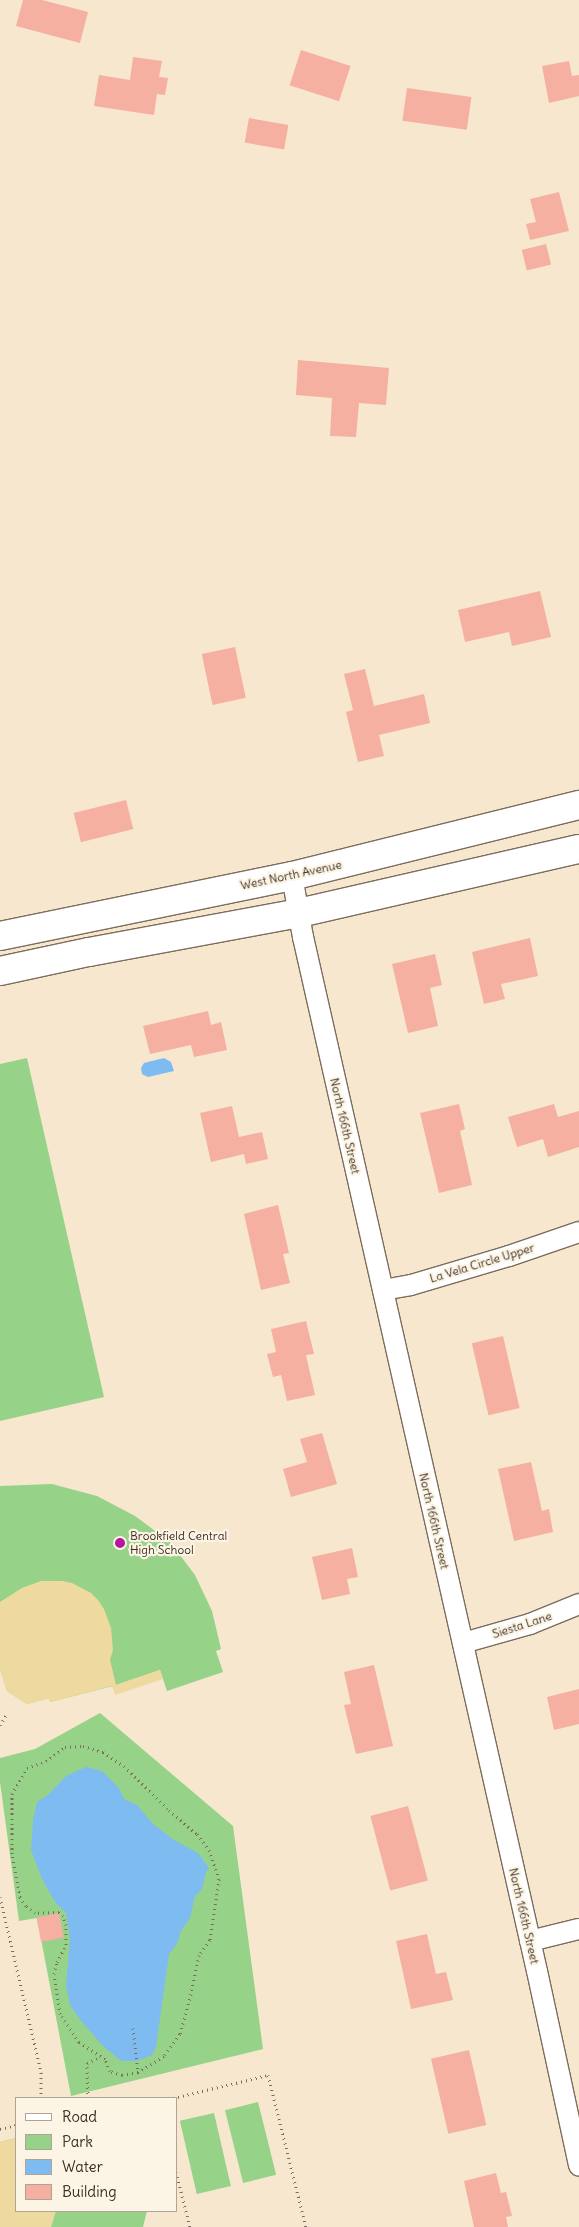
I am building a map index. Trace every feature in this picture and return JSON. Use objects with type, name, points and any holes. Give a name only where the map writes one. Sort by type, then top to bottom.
[{"type":"main road","name":"West North Avenue","points":[[0,936],[292,876],[579,805]]},
{"type":"main road","points":[[0,971],[89,952],[299,913],[579,849]]},
{"type":"street","name":"North 166th Street","points":[[292,876],[579,2166]]},
{"type":"street","name":"La Vela Circle Upper","points":[[383,1290],[411,1285],[509,1256],[579,1232]]},
{"type":"street","name":"Siesta Lane","points":[[464,1644],[530,1624],[579,1604]]},
{"type":"street","points":[[530,1941],[579,1929]]},
{"type":"path","points":[[0,1725],[8,1712]]},
{"type":"path","points":[[65,1746],[83,1746],[103,1752],[124,1766],[169,1810],[197,1834],[209,1850],[219,1879],[210,1940],[199,1955],[192,1994],[180,2034],[164,2056],[138,2072],[122,2075],[110,2071],[105,2058],[79,2042],[60,2014],[54,1974],[68,1936],[64,1916],[59,1912],[34,1914],[20,1897],[12,1854],[12,1794],[27,1768],[46,1761],[65,1746]]},
{"type":"path","points":[[0,1897],[41,2072],[41,2097]]},
{"type":"path","points":[[133,2028],[138,2072]]},
{"type":"path","points":[[88,2097],[87,2063],[101,2056]]},
{"type":"path","points":[[177,2097],[268,2075],[306,2227]]},
{"type":"path","points":[[0,2129],[15,2125]]},
{"type":"path","points":[[178,2180],[190,2227]]},
{"type":"green space","points":[[27,1058],[104,1397],[0,1421],[0,1064]]},
{"type":"green space","points":[[52,1484],[97,1496],[135,1516],[170,1542],[195,1575],[212,1611],[221,1649],[216,1651],[223,1672],[167,1691],[160,1670],[113,1686],[50,1702],[49,1698],[27,1704],[7,1691],[0,1669],[0,1486]]},
{"type":"green space","points":[[100,1713],[233,1826],[263,2049],[71,2096],[37,1918],[19,1921],[0,1782],[0,1758],[35,1749]]},
{"type":"green space","points":[[258,2102],[276,2175],[243,2183],[225,2110]]},
{"type":"green space","points":[[214,2113],[231,2186],[197,2194],[180,2121]]},
{"type":"green space","points":[[15,2138],[15,2212],[147,2212],[143,2227],[0,2227],[0,2142]]},
{"type":"sand","points":[[41,1581],[72,1583],[91,1593],[98,1600],[104,1609],[111,1628],[113,1650],[110,1660],[116,1685],[160,1670],[163,1679],[115,1695],[112,1686],[50,1702],[49,1698],[27,1704],[7,1691],[0,1669],[0,1602],[22,1588]]},
{"type":"sand","points":[[15,2138],[15,2212],[56,2212],[51,2227],[0,2227],[0,2142]]},
{"type":"water","points":[[164,1058],[171,1062],[174,1071],[148,1077],[142,1074],[141,1068],[144,1063]]},
{"type":"water","points":[[86,1767],[102,1771],[119,1788],[124,1799],[137,1805],[153,1824],[174,1840],[198,1853],[209,1868],[206,1872],[202,1889],[195,1896],[190,1918],[181,1931],[177,1944],[169,1954],[156,2047],[152,2055],[137,2061],[121,2061],[103,2046],[70,2005],[66,1985],[70,1939],[66,1913],[55,1902],[42,1879],[31,1850],[33,1820],[37,1802],[48,1795],[66,1776]]},
{"type":"building","points":[[23,0],[42,0],[88,12],[80,43],[16,26]]},
{"type":"building","points":[[301,50],[350,66],[339,101],[290,85]]},
{"type":"building","points":[[133,57],[162,61],[159,77],[168,78],[165,95],[157,94],[154,115],[94,106],[99,75],[130,80]]},
{"type":"building","points":[[569,61],[572,76],[579,75],[579,96],[549,103],[542,66]]},
{"type":"building","points":[[407,88],[471,97],[467,130],[402,121]]},
{"type":"building","points":[[249,118],[288,125],[284,150],[245,143]]},
{"type":"building","points":[[559,192],[569,231],[530,240],[526,224],[536,222],[530,199]]},
{"type":"building","points":[[546,244],[551,264],[527,270],[522,250]]},
{"type":"building","points":[[298,360],[389,368],[386,405],[359,403],[356,437],[330,436],[332,398],[296,395]]},
{"type":"building","points":[[540,591],[551,637],[512,646],[509,632],[465,642],[458,610]]},
{"type":"building","points":[[235,647],[246,698],[213,705],[202,654]]},
{"type":"building","points":[[365,669],[374,706],[424,694],[430,723],[379,735],[384,756],[358,762],[346,712],[353,710],[344,674]]},
{"type":"building","points":[[126,800],[133,829],[81,842],[74,813]]},
{"type":"building","points":[[530,938],[538,976],[501,984],[505,999],[484,1004],[472,952]]},
{"type":"building","points":[[435,954],[442,985],[430,988],[438,1026],[408,1033],[392,964]]},
{"type":"building","points":[[208,1011],[211,1025],[221,1022],[227,1050],[194,1057],[191,1045],[150,1054],[143,1026]]},
{"type":"building","points":[[459,1104],[465,1129],[460,1131],[472,1185],[439,1193],[420,1113]]},
{"type":"building","points":[[554,1104],[558,1117],[579,1111],[579,1147],[548,1157],[543,1139],[517,1147],[508,1117]]},
{"type":"building","points":[[232,1106],[239,1137],[262,1132],[268,1159],[246,1164],[244,1154],[211,1162],[200,1113]]},
{"type":"building","points":[[278,1205],[289,1253],[283,1254],[290,1283],[261,1290],[244,1214]]},
{"type":"building","points":[[306,1321],[314,1354],[306,1355],[315,1395],[287,1401],[281,1375],[273,1377],[267,1354],[276,1352],[271,1329]]},
{"type":"building","points":[[503,1336],[520,1408],[488,1415],[472,1343]]},
{"type":"building","points":[[322,1433],[337,1484],[291,1497],[283,1469],[307,1462],[300,1439]]},
{"type":"building","points":[[531,1462],[542,1511],[549,1509],[553,1532],[514,1541],[498,1469]]},
{"type":"building","points":[[352,1548],[358,1577],[347,1579],[350,1594],[322,1600],[312,1557]]},
{"type":"building","points":[[374,1665],[393,1746],[356,1754],[344,1705],[351,1704],[344,1672]]},
{"type":"building","points":[[579,1689],[579,1724],[554,1730],[547,1697]]},
{"type":"building","points":[[408,1806],[428,1880],[390,1890],[370,1816]]},
{"type":"building","points":[[59,1913],[64,1938],[41,1942],[36,1917]]},
{"type":"building","points":[[427,1934],[436,1974],[446,1972],[453,2000],[411,2009],[396,1941]]},
{"type":"building","points":[[469,2050],[486,2125],[448,2134],[431,2059]]},
{"type":"building","points":[[496,2173],[501,2193],[506,2192],[512,2216],[506,2217],[508,2227],[474,2227],[464,2181]]},
{"type":"place","name":"Brookfield Central High School","points":[[120,1543]]}]
